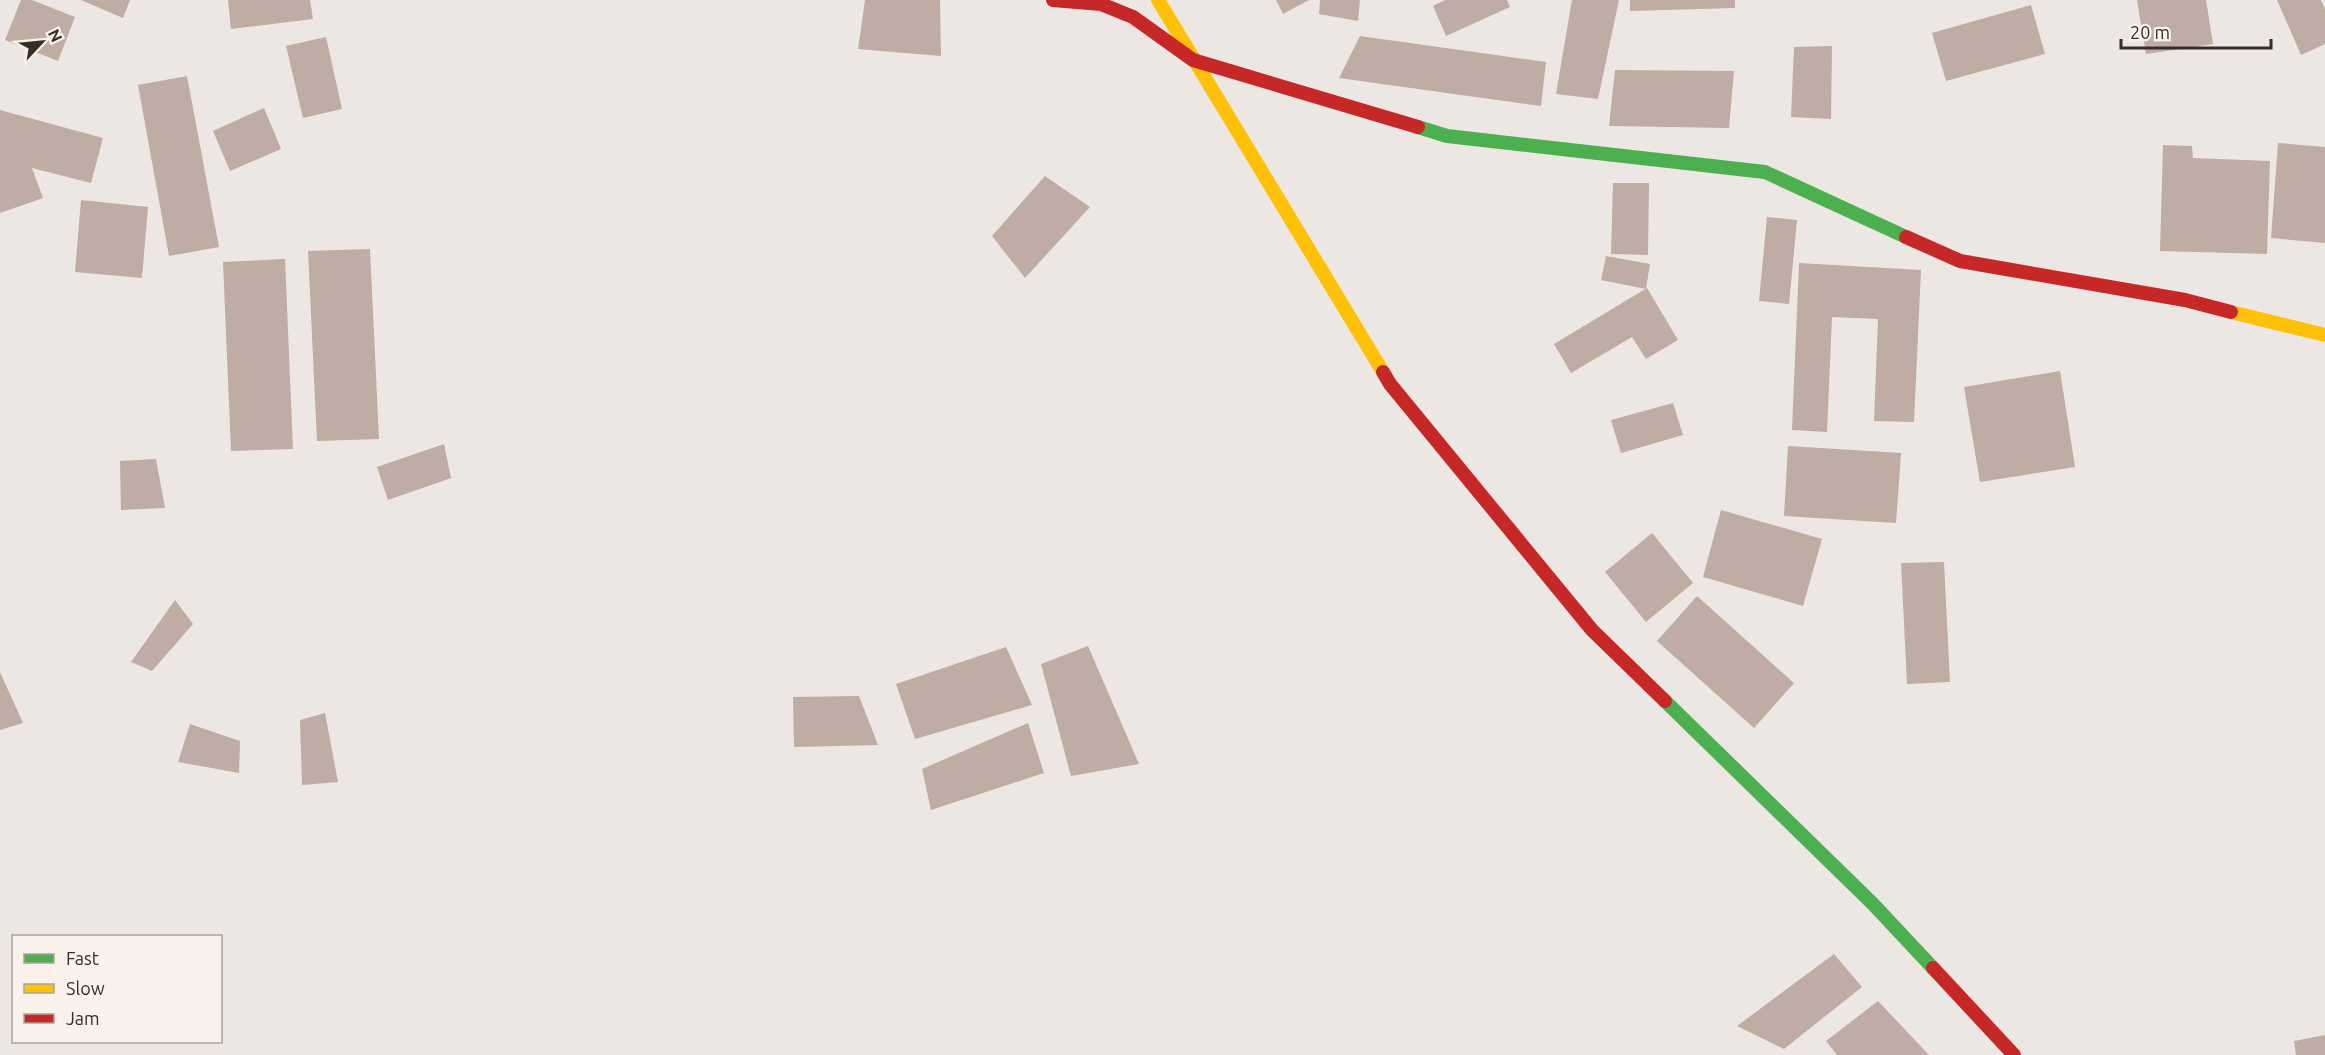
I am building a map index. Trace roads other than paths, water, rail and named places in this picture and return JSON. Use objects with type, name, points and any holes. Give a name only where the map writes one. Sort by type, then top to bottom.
[{"type":"main road","points":[[1053,0],[1101,4],[1133,17],[1193,60],[1447,136],[1765,172],[1960,261],[2185,300],[2325,335]]},
{"type":"main road","points":[[1158,0],[1390,384],[1592,630],[1872,904],[2014,1055]]}]
